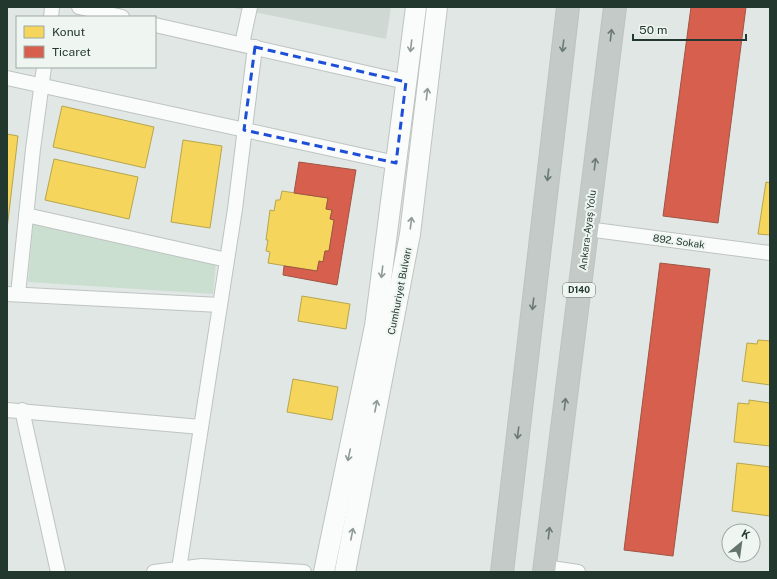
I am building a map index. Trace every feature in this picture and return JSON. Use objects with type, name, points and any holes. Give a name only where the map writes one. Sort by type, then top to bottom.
[{"type":"highway","points":[[502,572],[568,7]]},
{"type":"highway","name":"Ankara-Ayaş Yolu","points":[[544,570],[615,7]]},
{"type":"main road","name":"Cumhuriyet Bulvarı","points":[[324,572],[375,326],[416,7]]},
{"type":"main road","name":"Cumhuriyet Bulvarı","points":[[345,572],[410,234],[437,7]]},
{"type":"street","points":[[79,7],[104,10],[119,16]]},
{"type":"street","points":[[179,568],[227,260],[244,130],[250,7]]},
{"type":"street","points":[[156,25],[406,82]]},
{"type":"street","points":[[44,68],[26,215],[13,294],[220,305]]},
{"type":"street","points":[[7,78],[396,163]]},
{"type":"street","points":[[26,215],[227,260]]},
{"type":"street","name":"892. Sokak","points":[[587,228],[770,253]]},
{"type":"street","points":[[7,410],[22,410],[201,427]]},
{"type":"street","points":[[22,410],[58,572]]},
{"type":"street","points":[[154,572],[202,566],[304,572]]},
{"type":"street","points":[[544,570],[578,572]]},
{"type":"highlighted area","points":[[255,47],[406,82],[396,163],[244,130]]},
{"type":"shaded area","points":[[229,7],[391,7],[386,39]]},
{"type":"green space","points":[[33,223],[216,262],[213,294],[28,282]]},
{"type":"building: Konut","points":[[62,106],[154,127],[145,168],[53,147]]},
{"type":"building: Konut","points":[[7,134],[18,136],[7,229]]},
{"type":"building: Konut","points":[[183,140],[222,146],[210,228],[171,222]]},
{"type":"building: Konut","points":[[54,159],[138,177],[129,219],[45,200]]},
{"type":"building: Konut","points":[[766,182],[770,183],[770,235],[758,234]]},
{"type":"building: Konut","points":[[282,191],[328,198],[326,209],[332,210],[330,219],[334,220],[329,251],[325,251],[323,262],[319,261],[317,271],[268,263],[270,252],[266,251],[268,240],[266,240],[270,210],[274,211],[276,200],[280,200]]},
{"type":"building: Konut","points":[[302,296],[350,304],[346,329],[298,321]]},
{"type":"building: Konut","points":[[758,340],[770,341],[770,385],[742,381],[747,343],[757,344]]},
{"type":"building: Konut","points":[[293,379],[338,387],[332,420],[287,412]]},
{"type":"building: Konut","points":[[749,400],[770,403],[770,446],[734,442],[738,403],[749,404]]},
{"type":"building: Konut","points":[[737,463],[770,467],[770,516],[732,511]]},
{"type":"building: Ticaret","points":[[691,7],[746,7],[718,223],[663,216]]},
{"type":"building: Ticaret","points":[[299,162],[356,170],[337,285],[283,275],[284,266],[317,271],[319,261],[323,262],[325,251],[329,251],[334,220],[330,219],[332,210],[326,209],[328,198],[294,193]]},
{"type":"building: Ticaret","points":[[660,263],[710,269],[673,556],[624,550]]}]
